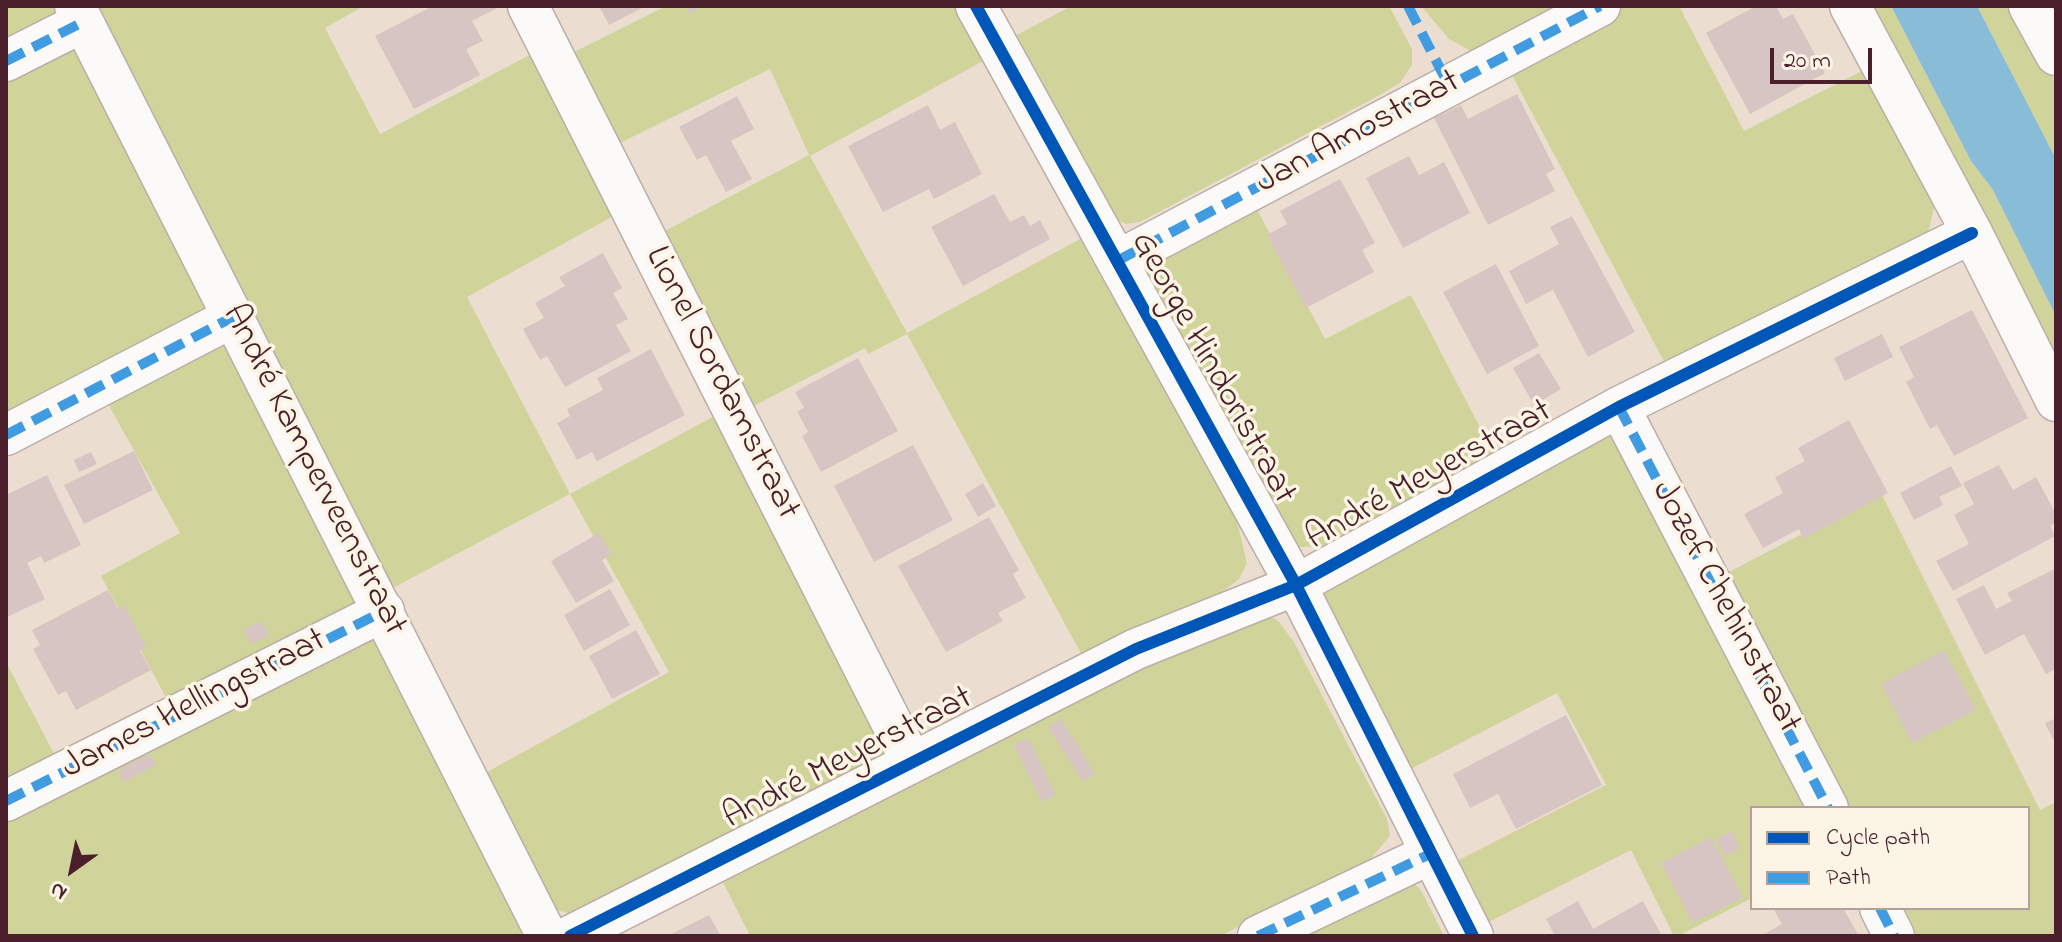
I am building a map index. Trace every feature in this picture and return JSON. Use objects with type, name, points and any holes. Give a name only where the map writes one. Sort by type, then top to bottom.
[{"type":"street","name":"Lionel Sordamstraat","points":[[528,6],[911,761]]},
{"type":"street","name":"George Hindoristraat","points":[[976,6],[1296,585],[1473,936]]},
{"type":"street","name":"Jan Amostraat","points":[[1117,261],[1600,6]]},
{"type":"street","points":[[1850,6],[1972,233],[2056,401]]},
{"type":"street","points":[[2029,6],[2056,55]]},
{"type":"street","points":[[6,61],[79,14]]},
{"type":"street","name":"André Kamperveenstraat","points":[[79,14],[547,936]]},
{"type":"street","name":"André Meyerstraat","points":[[570,936],[1136,649],[1296,585],[1619,407],[1972,233]]},
{"type":"street","points":[[6,435],[233,317]]},
{"type":"street","name":"Jozef Chehinstraat","points":[[1619,407],[1827,806]]},
{"type":"street","name":"James Hellingstraat","points":[[6,801],[384,611]]},
{"type":"street","points":[[1258,936],[1430,854]]},
{"type":"street","points":[[1881,910],[1894,936]]},
{"type":"green space","points":[[6,6],[63,6],[70,20],[6,52]]},
{"type":"green space","points":[[84,6],[364,6],[325,28],[380,134],[537,51],[619,213],[467,297],[570,494],[387,591]]},
{"type":"green space","points":[[666,6],[961,6],[983,61],[810,156],[907,333],[1080,239],[1237,521],[1247,563],[1239,579],[1221,593],[1084,659],[907,334],[868,354],[865,348],[748,409],[657,235],[809,155],[770,69],[616,145],[570,54]]},
{"type":"green space","points":[[1071,6],[1389,6],[1412,49],[1412,65],[1400,83],[1380,95],[1140,222],[1126,224],[1110,218],[1000,44]]},
{"type":"green space","points":[[1421,6],[1590,6],[1478,55],[1449,39]]},
{"type":"green space","points":[[1615,6],[1679,6],[1744,131],[1864,70],[1936,201],[1928,233],[1668,369],[1505,62]]},
{"type":"green space","points":[[1864,6],[1891,6],[1971,161],[1993,190],[2056,316],[2056,378]]},
{"type":"green space","points":[[1977,6],[2015,6],[2056,84],[2056,159]]},
{"type":"green space","points":[[76,35],[207,310],[6,424],[6,70]]},
{"type":"green space","points":[[1248,192],[1325,339],[1411,295],[1495,456],[1323,546],[1302,547],[1282,543],[1134,259]]},
{"type":"green space","points":[[220,339],[231,346],[367,609],[172,709],[101,576],[180,533],[103,395]]},
{"type":"green space","points":[[720,413],[889,757],[571,914],[554,909],[485,773],[669,672],[570,494]]},
{"type":"green space","points":[[1601,434],[1621,441],[1820,806],[1750,806],[1750,899],[1678,936],[1674,936],[1631,850],[1477,928],[1445,867],[1606,785],[1557,693],[1399,775],[1312,585]]},
{"type":"green space","points":[[1881,493],[2040,810],[2056,802],[2056,936],[1906,936],[1893,910],[2030,910],[2030,806],[1840,806],[1721,576]]},
{"type":"green space","points":[[1245,608],[1263,610],[1279,622],[1294,642],[1387,819],[1390,836],[1366,864],[1220,936],[750,936],[720,876]]},
{"type":"green space","points":[[375,626],[527,936],[6,936],[6,811]]},
{"type":"green space","points":[[6,662],[60,765],[6,792]]},
{"type":"green space","points":[[1406,876],[1421,890],[1444,936],[1268,936]]},
{"type":"water","points":[[1891,6],[1977,6],[2056,159],[2056,316],[1993,190],[1971,161]]},
{"type":"building","points":[[433,6],[501,6],[472,21],[483,41],[466,49],[480,75],[414,109],[375,36]]},
{"type":"building","points":[[599,6],[646,6],[609,25]]},
{"type":"building","points":[[685,6],[704,6],[689,14]]},
{"type":"building","points":[[1756,6],[1776,6],[1783,19],[1793,14],[1825,73],[1750,114],[1706,33]]},
{"type":"building","points":[[1517,94],[1555,169],[1546,174],[1555,191],[1488,225],[1434,118],[1461,105],[1468,119]]},
{"type":"building","points":[[737,96],[754,129],[731,141],[752,179],[726,192],[706,155],[697,160],[679,127]]},
{"type":"building","points":[[928,105],[940,130],[955,122],[982,174],[934,199],[929,189],[883,212],[848,146]]},
{"type":"building","points":[[1409,156],[1419,175],[1444,162],[1470,213],[1403,248],[1366,178]]},
{"type":"building","points":[[1340,179],[1375,243],[1362,250],[1374,272],[1306,308],[1267,235],[1287,224],[1280,211]]},
{"type":"building","points":[[994,194],[1010,222],[1024,215],[1030,226],[1040,220],[1050,239],[963,286],[931,227]]},
{"type":"building","points":[[1572,216],[1635,332],[1588,357],[1553,290],[1526,304],[1509,271],[1559,244],[1550,227]]},
{"type":"building","points":[[603,253],[622,288],[613,293],[628,319],[616,325],[631,351],[565,387],[547,356],[540,360],[523,329],[544,318],[535,303],[565,286],[559,277]]},
{"type":"building","points":[[1496,264],[1539,346],[1487,374],[1443,292]]},
{"type":"building","points":[[1972,310],[2028,418],[1954,456],[1937,425],[1930,429],[1906,382],[1914,377],[1899,347]]},
{"type":"building","points":[[1882,334],[1893,357],[1845,381],[1834,358]]},
{"type":"building","points":[[651,349],[685,415],[597,461],[592,452],[577,460],[557,423],[570,416],[567,409],[603,390],[597,378]]},
{"type":"building","points":[[1539,353],[1561,389],[1534,405],[1513,368]]},
{"type":"building","points":[[858,358],[898,431],[821,472],[802,436],[808,432],[797,411],[804,408],[795,392]]},
{"type":"building","points":[[1849,420],[1888,493],[1803,539],[1799,529],[1763,548],[1744,514],[1783,493],[1775,477],[1805,461],[1798,448]]},
{"type":"building","points":[[913,445],[953,520],[874,562],[834,486]]},
{"type":"building","points":[[134,451],[153,490],[84,524],[64,485]]},
{"type":"building","points":[[91,452],[97,464],[79,472],[74,460]]},
{"type":"building","points":[[1999,465],[2013,490],[2036,477],[2056,514],[2056,522],[2050,526],[2055,536],[1953,591],[1936,561],[1969,544],[1954,515],[1974,504],[1963,483]]},
{"type":"building","points":[[1951,466],[1962,486],[1939,497],[1943,505],[1914,520],[1900,493]]},
{"type":"building","points":[[47,475],[81,545],[44,563],[41,556],[27,563],[45,599],[7,617],[6,495]]},
{"type":"building","points":[[983,483],[996,506],[978,517],[965,494]]},
{"type":"building","points":[[989,517],[1019,570],[1013,574],[1026,598],[998,613],[1003,621],[946,652],[898,566]]},
{"type":"building","points":[[599,533],[612,555],[602,560],[614,581],[576,603],[551,561]]},
{"type":"building","points":[[2056,568],[2056,669],[2046,674],[2024,634],[1985,655],[1956,599],[1984,585],[1996,609],[2012,601],[2007,593]]},
{"type":"building","points":[[610,589],[630,625],[584,651],[564,615]]},
{"type":"building","points":[[108,590],[118,609],[124,605],[147,648],[140,651],[151,670],[76,710],[66,691],[58,695],[33,649],[40,645],[32,630]]},
{"type":"building","points":[[262,621],[269,636],[251,644],[244,629]]},
{"type":"building","points":[[636,630],[660,674],[612,699],[589,656]]},
{"type":"building","points":[[1944,650],[1976,710],[1912,743],[1881,684]]},
{"type":"building","points":[[1566,715],[1602,785],[1516,829],[1498,794],[1470,808],[1453,774]]},
{"type":"building","points":[[2056,718],[2056,745],[2045,723]]},
{"type":"building","points":[[1061,719],[1095,774],[1083,782],[1048,727]]},
{"type":"building","points":[[1028,738],[1056,795],[1042,802],[1014,745]]},
{"type":"building","points":[[150,754],[156,765],[124,782],[118,770]]},
{"type":"building","points":[[1732,831],[1740,849],[1725,856],[1716,839]]},
{"type":"building","points":[[1711,837],[1743,898],[1693,923],[1661,863]]},
{"type":"building","points":[[1578,901],[1593,929],[1643,901],[1662,936],[1555,936],[1546,919]]},
{"type":"building","points":[[1774,910],[1844,910],[1859,936],[1761,936],[1782,924]]},
{"type":"building","points":[[709,915],[721,936],[667,936]]},
{"type":"marked path","points":[[1408,6],[1449,86]]},
{"type":"marked path","points":[[1117,261],[1600,6]]},
{"type":"marked path","points":[[6,61],[83,22]]},
{"type":"marked path","points":[[6,435],[233,317]]},
{"type":"marked path","points":[[1619,407],[1827,806]]},
{"type":"marked path","points":[[6,801],[384,611]]},
{"type":"marked path","points":[[1258,936],[1430,854]]},
{"type":"marked path","points":[[1881,910],[1894,936]]},
{"type":"cycle path","points":[[976,6],[1296,585],[1473,936]]},
{"type":"cycle path","points":[[570,936],[1136,649],[1296,585],[1619,407],[1972,233]]}]
